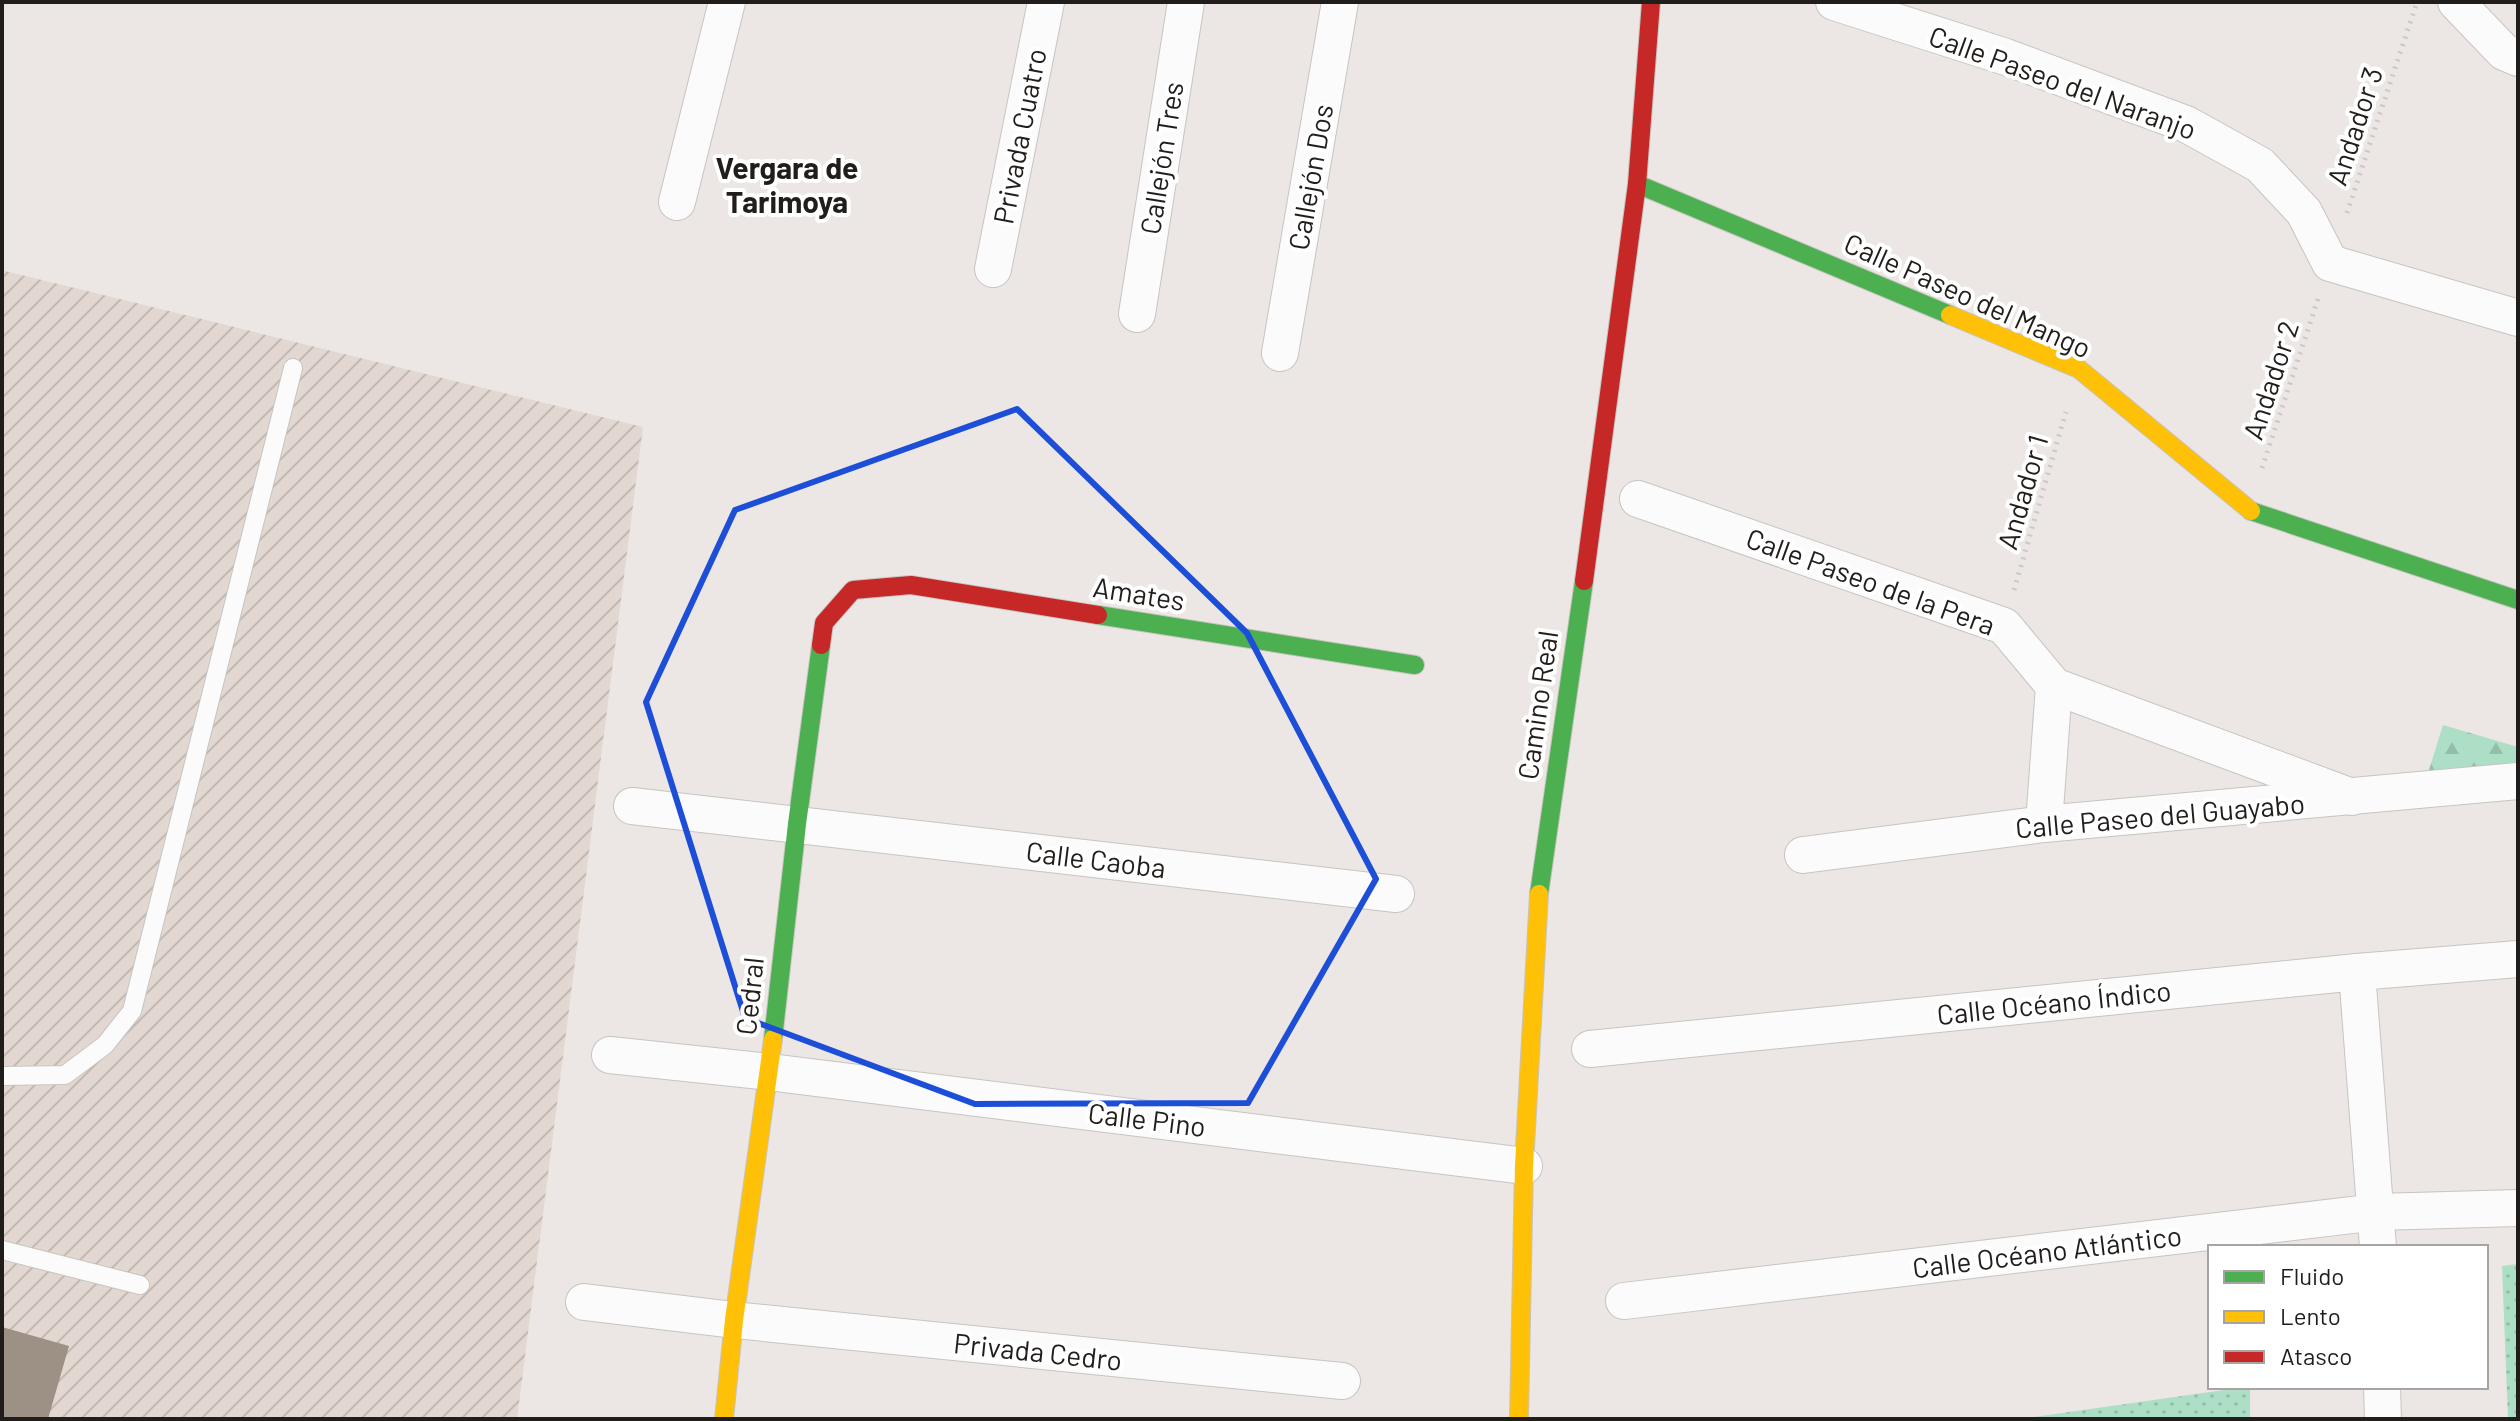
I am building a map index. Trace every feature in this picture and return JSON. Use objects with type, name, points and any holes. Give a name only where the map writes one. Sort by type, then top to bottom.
[{"type":"street","points":[[677,202],[727,2]]},
{"type":"street","name":"Privada Cuatro","points":[[993,269],[1046,2]]},
{"type":"street","name":"Callejón Tres","points":[[1137,314],[1186,2]]},
{"type":"street","name":"Callejón Dos","points":[[1280,353],[1340,2]]},
{"type":"street","name":"Camino Real","points":[[1519,1419],[1524,1166],[1537,905],[1599,476],[1637,184],[1651,2]]},
{"type":"street","name":"Calle Paseo del Naranjo","points":[[1834,2],[2006,57],[2186,124],[2260,165],[2304,212],[2330,263]]},
{"type":"street","points":[[2456,2],[2504,52],[2518,58]]},
{"type":"street","name":"Calle Paseo del Mango","points":[[1637,184],[2079,369],[2248,510],[2518,600]]},
{"type":"street","points":[[2330,263],[2518,318]]},
{"type":"street","name":"Calle Paseo de la Pera","points":[[1638,499],[2004,626],[2054,686],[2352,797]]},
{"type":"street","name":"Amates","points":[[853,590],[911,585],[1415,665]]},
{"type":"street","name":"Cedral","points":[[724,1419],[734,1320],[769,1072],[824,623],[853,590]]},
{"type":"street","points":[[2044,824],[2054,686]]},
{"type":"street","name":"Calle Paseo del Guayabo","points":[[1803,855],[2044,824],[2518,781]]},
{"type":"street","name":"Calle Caoba","points":[[632,806],[1396,894]]},
{"type":"street","name":"Calle Océano Índico","points":[[1590,1049],[2357,972],[2518,959]]},
{"type":"street","points":[[2357,972],[2378,1230]]},
{"type":"street","name":"Calle Pino","points":[[610,1055],[1524,1166]]},
{"type":"street","name":"Calle Océano Atlántico","points":[[2219,1245],[2378,1230],[2518,1208]]},
{"type":"street","name":"Calle Océano Atlántico","points":[[1624,1301],[2208,1246]]},
{"type":"street","name":"Privada Cedro","points":[[584,1302],[1342,1381]]},
{"type":"street","points":[[2382,1389],[2383,1419]]},
{"type":"lane","points":[[2,1076],[65,1075],[105,1045],[132,1011],[293,368]]},
{"type":"lane","points":[[2,1250],[140,1285]]},
{"type":"path","name":"Andador 3","points":[[2330,263],[2417,2]]},
{"type":"path","name":"Andador 2","points":[[2248,510],[2330,263]]},
{"type":"path","name":"Andador 1","points":[[2004,626],[2079,369]]},
{"type":"highlighted area","points":[[1017,409],[1247,633],[1376,879],[1248,1103],[975,1104],[745,1018],[646,702],[735,510]]},
{"type":"shaded area","points":[[5,271],[643,427],[517,1419],[2,1419],[2,284]]},
{"type":"green space","points":[[2443,725],[2518,747],[2518,795],[2418,805]]},
{"type":"green space","points":[[2518,1264],[2518,1419],[2508,1419],[2502,1266]]},
{"type":"green space","points":[[2231,1389],[2250,1389],[2250,1419],[2019,1419]]},
{"type":"building","points":[[2,1327],[69,1346],[48,1419],[2,1419]]},
{"type":"traffic: fast","points":[[1637,184],[1950,315]]},
{"type":"traffic: fast","points":[[2251,511],[2518,600]]},
{"type":"traffic: fast","points":[[1539,894],[1584,581]]},
{"type":"traffic: fast","points":[[1098,615],[1415,665]]},
{"type":"traffic: fast","points":[[773,1039],[821,645]]},
{"type":"traffic: slow","points":[[1950,315],[2079,369],[2251,511]]},
{"type":"traffic: slow","points":[[1519,1419],[1524,1166],[1539,894]]},
{"type":"traffic: slow","points":[[724,1419],[734,1320],[773,1039]]},
{"type":"traffic: jam","points":[[1584,581],[1637,184],[1651,2]]},
{"type":"traffic: jam","points":[[821,645],[824,623],[853,590],[911,585],[1098,615]]},
{"type":"district","name":"Vergara de Tarimoya","points":[[787,184]]}]
